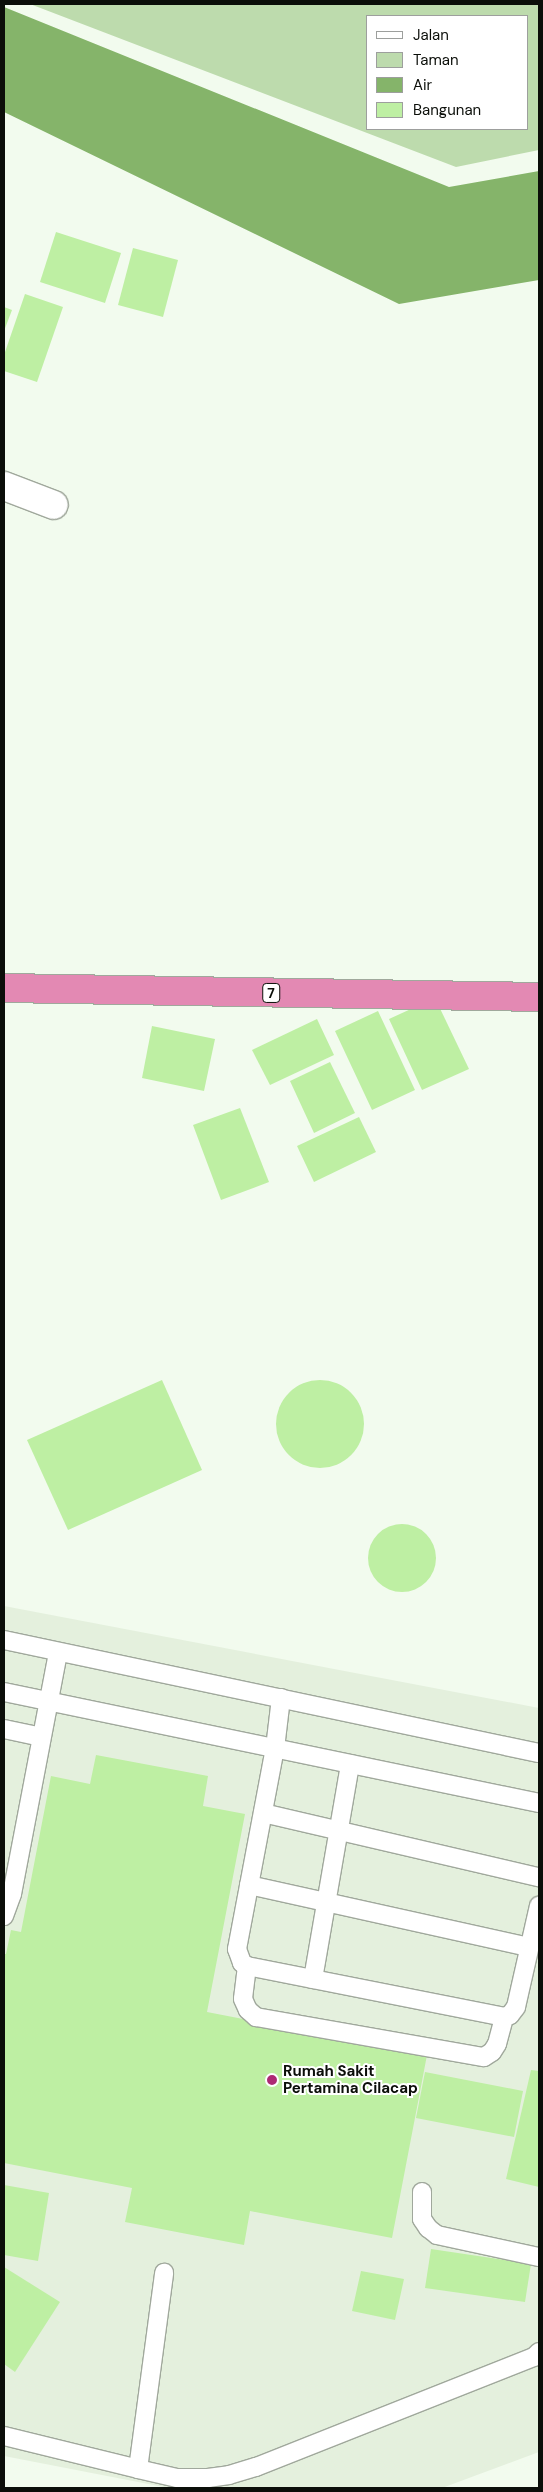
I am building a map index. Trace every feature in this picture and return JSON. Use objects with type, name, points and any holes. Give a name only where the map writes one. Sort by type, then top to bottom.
[{"type":"highway","name":"7","points":[[4,988],[539,997]]},
{"type":"street","points":[[4,486],[54,505]]},
{"type":"lane","points":[[4,1640],[539,1753]]},
{"type":"lane","points":[[4,1916],[12,1894],[40,1737],[58,1652]]},
{"type":"lane","points":[[4,1692],[539,1803]]},
{"type":"lane","points":[[282,1698],[275,1748],[237,1949],[239,1958],[247,1966],[504,2017],[510,2015],[516,2008],[539,1906]]},
{"type":"lane","points":[[4,1729],[40,1737]]},
{"type":"lane","points":[[313,1979],[350,1764]]},
{"type":"lane","points":[[262,1813],[539,1877]]},
{"type":"lane","points":[[249,1885],[529,1947]]},
{"type":"lane","points":[[247,1966],[243,1999],[248,2010],[256,2017],[484,2057],[492,2052],[497,2044],[504,2017]]},
{"type":"lane","points":[[422,2192],[422,2219],[428,2228],[437,2235],[539,2257]]},
{"type":"lane","points":[[138,2469],[164,2273]]},
{"type":"lane","points":[[4,2436],[177,2478],[208,2478],[229,2475],[284,2456],[534,2357],[539,2352]]},
{"type":"shaded area","name":"Rumah Sakit Pertamina Cilacap","points":[[4,1606],[539,1708],[539,2452],[442,2488],[169,2488],[4,2456]]},
{"type":"green space","points":[[30,4],[539,4],[539,150],[456,167]]},
{"type":"water","points":[[4,7],[449,187],[539,171],[539,280],[399,304],[4,112]]},
{"type":"building","points":[[56,232],[121,253],[105,303],[40,282]]},
{"type":"building","points":[[133,248],[178,260],[163,317],[118,305]]},
{"type":"building","points":[[25,294],[63,307],[37,382],[4,371],[4,355]]},
{"type":"building","points":[[4,307],[12,310],[4,331]]},
{"type":"building","points":[[435,998],[469,1069],[422,1090],[389,1019]]},
{"type":"building","points":[[378,1011],[415,1090],[372,1110],[335,1031]]},
{"type":"building","points":[[317,1019],[334,1055],[270,1085],[252,1050]]},
{"type":"building","points":[[152,1026],[215,1039],[204,1091],[142,1078]]},
{"type":"building","points":[[330,1062],[355,1113],[314,1133],[290,1081]]},
{"type":"building","points":[[240,1108],[269,1182],[221,1200],[193,1125]]},
{"type":"building","points":[[359,1117],[376,1152],[314,1182],[297,1146]]},
{"type":"building","points":[[162,1380],[202,1470],[68,1530],[27,1440]]},
{"type":"building","points":[[320,1380],[337,1384],[351,1393],[360,1407],[364,1424],[360,1441],[351,1455],[337,1464],[320,1468],[303,1464],[289,1455],[280,1441],[276,1424],[280,1407],[289,1393],[303,1384]]},
{"type":"building","points":[[402,1524],[415,1527],[426,1534],[433,1545],[436,1558],[433,1571],[426,1582],[415,1589],[402,1592],[389,1589],[378,1582],[371,1571],[368,1558],[371,1545],[378,1534],[389,1527]]},
{"type":"building","points":[[96,1755],[208,1776],[203,1806],[245,1814],[207,2012],[427,2055],[392,2238],[250,2211],[244,2245],[125,2222],[132,2188],[4,2163],[4,1954],[6,1954],[11,1930],[21,1932],[51,1776],[90,1784]]},
{"type":"building","points":[[531,2070],[539,2071],[539,2187],[506,2179]]},
{"type":"building","points":[[425,2072],[523,2091],[514,2137],[416,2118]]},
{"type":"building","points":[[4,2185],[49,2193],[38,2261],[4,2255]]},
{"type":"building","points":[[431,2249],[531,2264],[525,2302],[425,2288]]},
{"type":"building","points":[[4,2267],[60,2302],[15,2372],[4,2364]]},
{"type":"building","points":[[361,2271],[404,2279],[395,2320],[352,2311]]},
{"type":"place","name":"Rumah Sakit Pertamina Cilacap","points":[[272,2080]]}]
